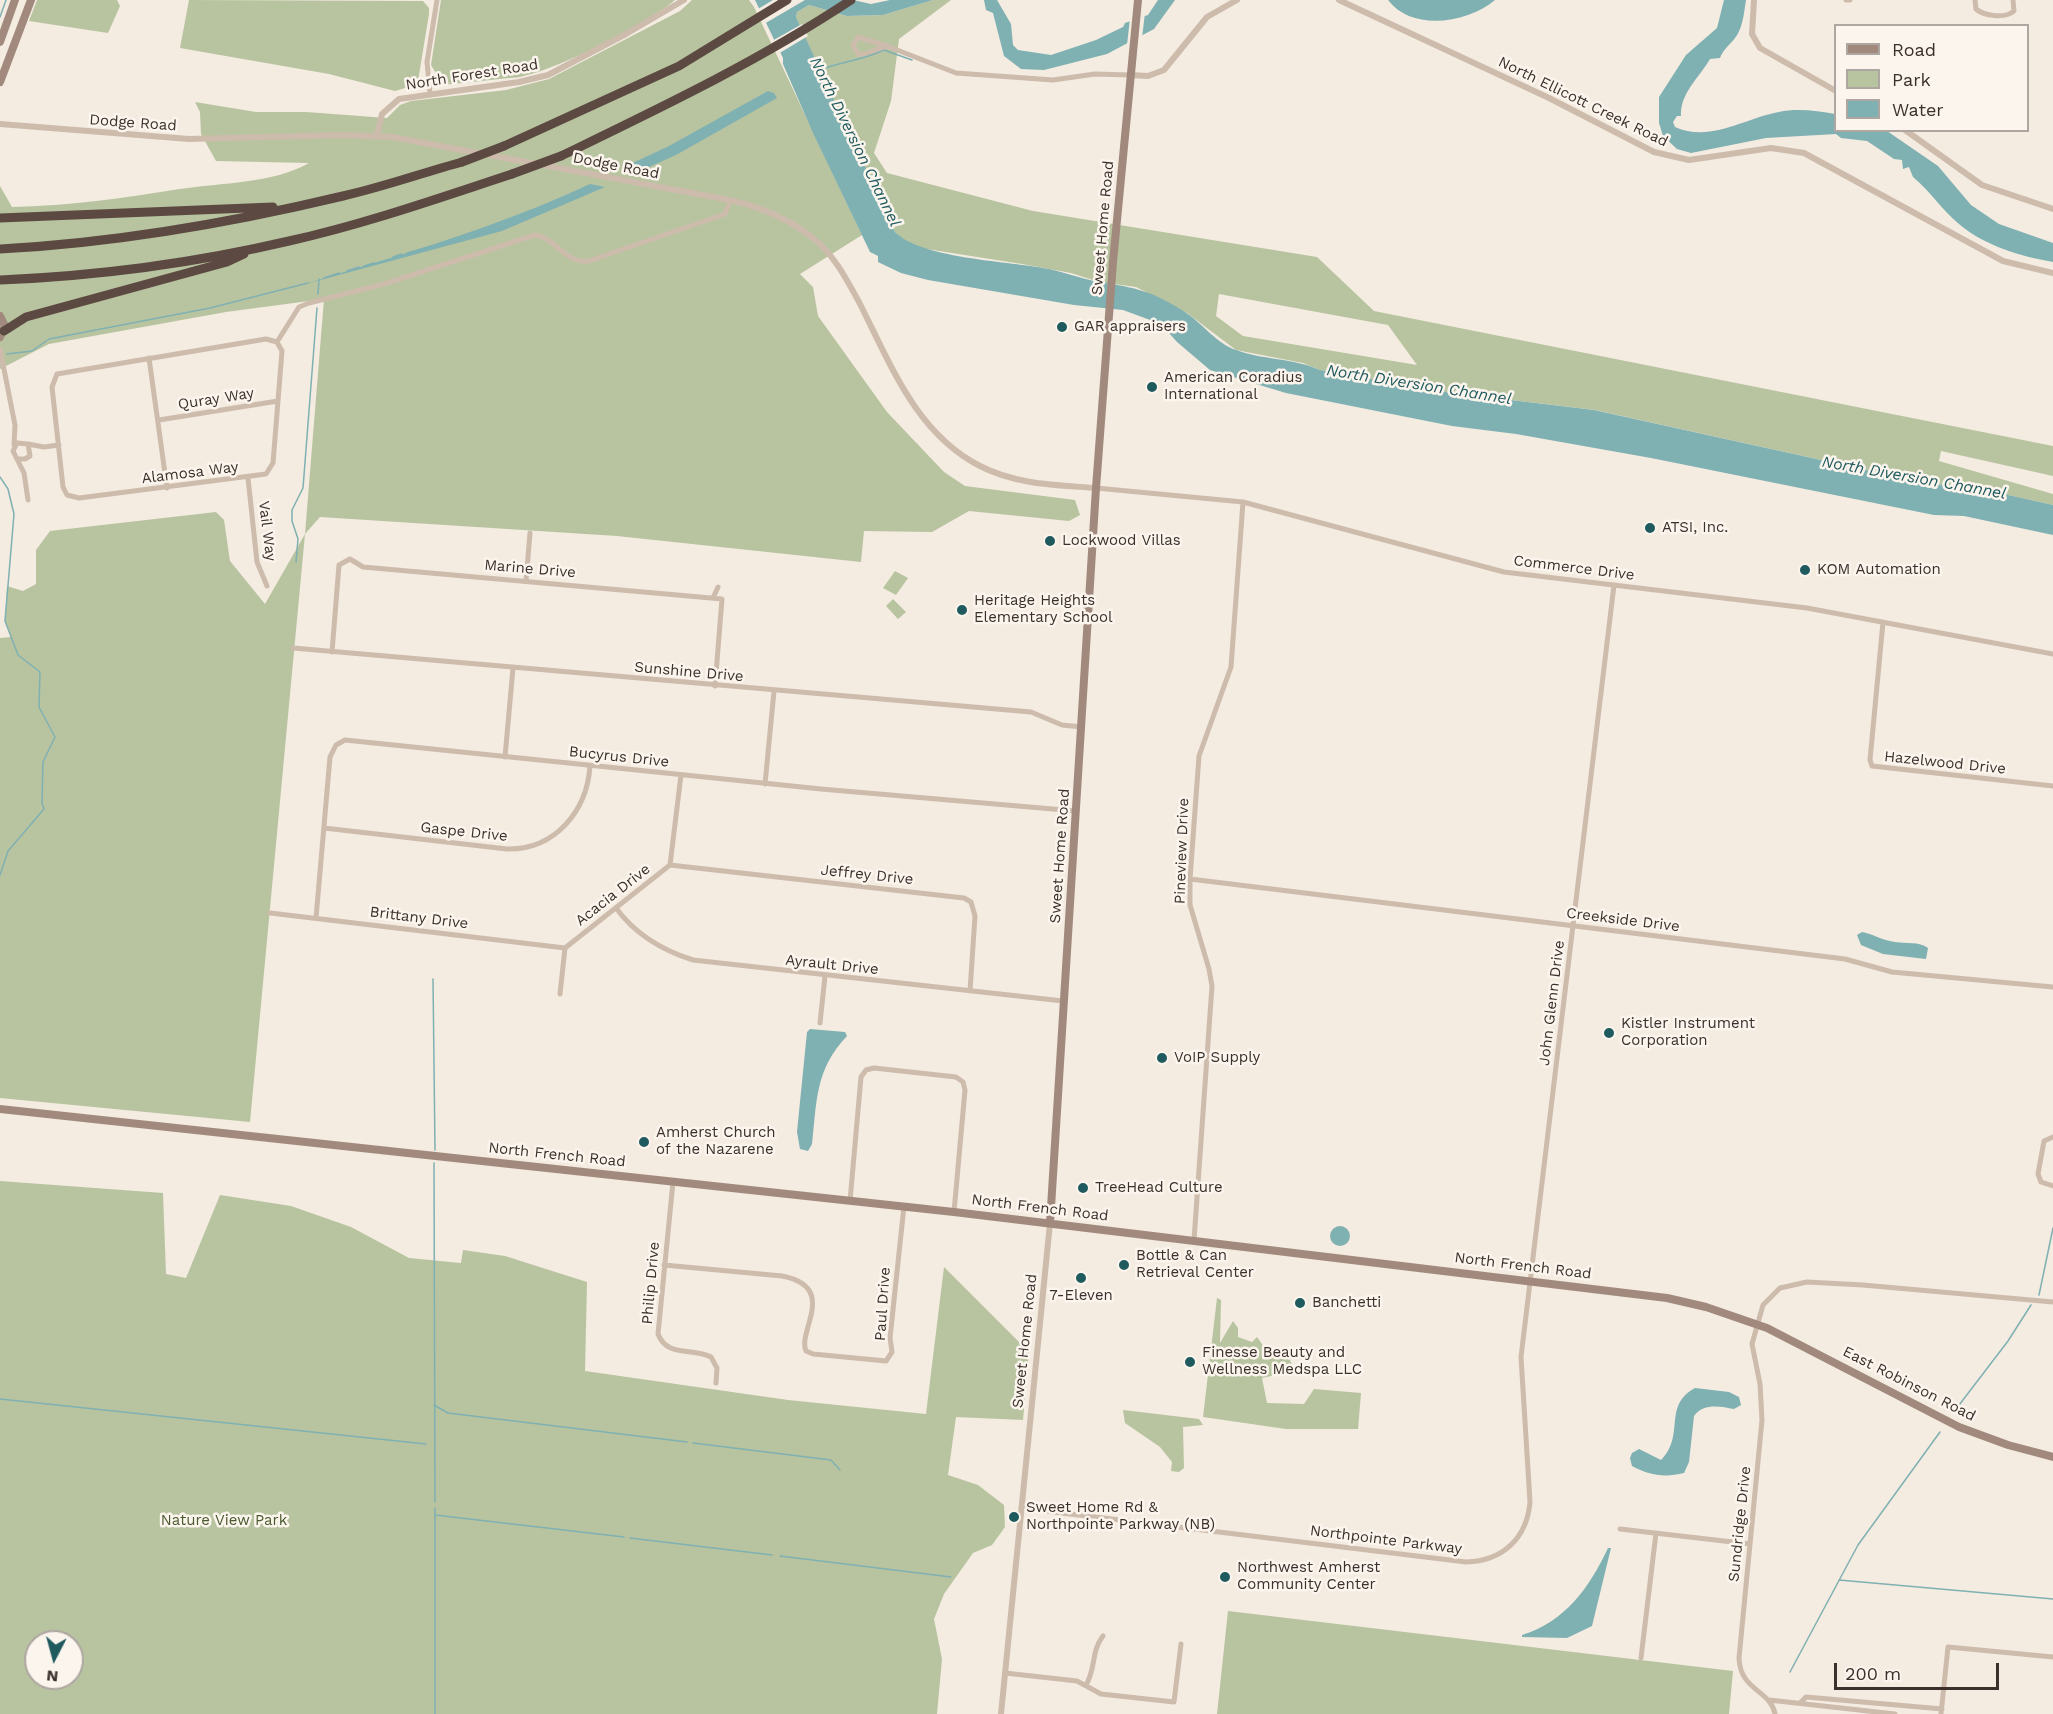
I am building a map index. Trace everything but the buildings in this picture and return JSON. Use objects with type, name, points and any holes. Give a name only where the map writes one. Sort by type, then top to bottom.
[{"type":"highway","points":[[1,249],[106,241],[180,230],[344,196],[462,162],[504,146],[679,66],[787,0]]},
{"type":"highway","points":[[0,280],[134,268],[260,247],[377,218],[512,174],[561,156],[702,87],[760,56],[851,0]]},
{"type":"highway","points":[[0,218],[296,206]]},
{"type":"highway","points":[[2,335],[26,317],[227,261],[260,247]]},
{"type":"main road","points":[[0,42],[15,0]]},
{"type":"main road","points":[[0,82],[31,0]]},
{"type":"main road","name":"Sweet Home Road","points":[[1050,1223],[1096,488],[1113,262],[1138,0]]},
{"type":"main road","points":[[0,316],[2,335]]},
{"type":"main road","name":"North French Road","points":[[0,1108],[904,1206],[1532,1281],[1667,1298],[1706,1307],[1756,1324]]},
{"type":"main road","name":"East Robinson Road","points":[[1756,1324],[1810,1348],[1912,1405],[1959,1427],[2008,1445],[2053,1457]]},
{"type":"street","points":[[430,93],[427,62],[437,0]]},
{"type":"street","name":"North Forest Road","points":[[376,135],[381,117],[394,102],[403,98],[519,82],[548,75],[684,0]]},
{"type":"street","points":[[887,46],[861,55],[853,45],[855,39],[861,37],[887,46],[956,73],[1053,80],[1095,74],[1148,76],[1164,70],[1207,17],[1237,0]]},
{"type":"street","name":"North Ellicott Creek Road","points":[[1339,0],[1549,98],[1654,152],[1689,160],[1771,148],[1804,153],[2002,261],[2053,273]]},
{"type":"street","points":[[1754,0],[1752,34],[1760,48],[1834,90]]},
{"type":"street","points":[[1975,0],[1976,9],[1981,13],[2005,16],[2014,11],[2013,0]]},
{"type":"street","name":"Dodge Road","points":[[0,124],[189,139],[376,135],[730,200],[761,208],[814,238],[828,252],[847,279],[912,404],[946,443],[966,459],[1002,475],[1034,483],[1096,488]]},
{"type":"street","points":[[1908,132],[1982,185],[2053,209]]},
{"type":"street","points":[[277,342],[299,307],[309,303],[384,284],[535,235],[545,238],[576,261],[589,261],[725,214],[730,200]]},
{"type":"street","points":[[2,335],[0,349],[15,425],[13,454],[24,473],[28,500]]},
{"type":"street","name":"Alamosa Way","points":[[266,339],[277,342],[282,351],[278,401],[271,470],[266,474],[167,488],[73,497],[67,495],[63,487],[52,387],[54,377],[61,372],[266,339]]},
{"type":"street","points":[[149,358],[167,488]]},
{"type":"street","points":[[0,362],[4,369]]},
{"type":"street","name":"Quray Way","points":[[159,420],[278,401]]},
{"type":"street","points":[[15,425],[27,444],[29,457],[24,473]]},
{"type":"street","points":[[14,446],[20,442],[44,447],[59,445]]},
{"type":"street","points":[[17,459],[29,457],[44,447]]},
{"type":"street","name":"Vail Way","points":[[248,478],[257,562],[267,586]]},
{"type":"street","name":"Commerce Drive","points":[[1096,488],[1243,502],[1504,572],[1807,608],[2053,654]]},
{"type":"street","name":"Pineview Drive","points":[[1194,1240],[1212,986],[1190,905],[1190,879],[1199,756],[1231,667],[1243,502]]},
{"type":"street","points":[[526,581],[530,533]]},
{"type":"street","name":"Marine Drive","points":[[332,652],[339,565],[350,559],[363,567],[713,598]]},
{"type":"street","name":"John Glenn Drive","points":[[1532,1281],[1614,585]]},
{"type":"street","points":[[715,686],[722,599],[713,598],[718,587]]},
{"type":"street","name":"Hazelwood Drive","points":[[1883,622],[1870,760],[1872,766],[2053,786]]},
{"type":"street","name":"Sunshine Drive","points":[[293,648],[1030,712],[1062,725],[1082,727]]},
{"type":"street","points":[[505,757],[513,668]]},
{"type":"street","points":[[765,784],[774,691]]},
{"type":"street","name":"Bucyrus Drive","points":[[316,918],[330,757],[333,749],[341,741],[350,739],[681,776],[1076,811]]},
{"type":"street","name":"Gaspe Drive","points":[[324,828],[507,849],[522,848],[548,839],[573,818],[586,791],[590,766]]},
{"type":"street","name":"Acacia Drive","points":[[565,948],[670,865],[681,776]]},
{"type":"street","name":"Jeffrey Drive","points":[[670,865],[964,898],[971,902],[975,916],[970,991]]},
{"type":"street","name":"Creekside Drive","points":[[1190,879],[1845,959],[1892,972],[2053,987]]},
{"type":"street","name":"Ayrault Drive","points":[[616,908],[642,935],[679,956],[707,963],[1063,1001]]},
{"type":"street","name":"Brittany Drive","points":[[270,913],[565,948]]},
{"type":"street","points":[[560,994],[565,948]]},
{"type":"street","points":[[820,1023],[825,976]]},
{"type":"street","points":[[850,1201],[861,1077],[866,1070],[874,1068],[956,1077],[963,1082],[965,1090],[954,1212]]},
{"type":"street","points":[[2053,1137],[2044,1141],[2038,1174],[2041,1182],[2053,1186]]},
{"type":"street","name":"Philip Drive","points":[[673,1182],[657,1330],[660,1339],[673,1349],[711,1357],[717,1368],[716,1383]]},
{"type":"street","name":"Paul Drive","points":[[664,1265],[782,1276],[796,1281],[807,1289],[812,1300],[811,1319],[804,1345],[807,1351],[813,1354],[886,1361],[892,1352],[890,1338],[904,1206]]},
{"type":"street","name":"Sweet Home Road","points":[[1001,1714],[1050,1223]]},
{"type":"street","name":"Northpointe Parkway","points":[[1021,1508],[1466,1562],[1494,1557],[1519,1537],[1529,1515],[1530,1494],[1521,1369],[1532,1281]]},
{"type":"street","points":[[1756,1324],[1763,1305],[1771,1295],[1791,1284],[1807,1282],[2053,1302]]},
{"type":"street","name":"Sundridge Drive","points":[[1756,1324],[1752,1351],[1760,1384],[1762,1420],[1739,1666],[1748,1685],[1769,1700],[1775,1714]]},
{"type":"street","points":[[1620,1529],[1750,1544]]},
{"type":"street","points":[[1641,1658],[1656,1533]]},
{"type":"street","points":[[1086,1685],[1091,1678],[1095,1646],[1103,1636]]},
{"type":"street","points":[[1005,1673],[1077,1681],[1101,1694],[1174,1702],[1181,1644]]},
{"type":"street","points":[[1800,1703],[1806,1697],[1942,1712],[1948,1647],[2053,1657]]},
{"type":"street","points":[[1769,1700],[1800,1703],[1805,1706],[1895,1714]]},
{"type":"green space","points":[[37,0],[117,0],[120,6],[108,33],[29,21]]},
{"type":"green space","points":[[189,0],[423,1],[429,8],[429,14],[418,81],[415,85],[395,91],[329,74],[180,48]]},
{"type":"green space","points":[[441,0],[675,0],[620,35],[545,69],[525,76],[443,85],[431,65]]},
{"type":"green space","points":[[692,0],[749,0],[862,235],[800,274],[813,287],[818,316],[887,412],[944,472],[965,486],[1075,500],[1080,515],[1069,521],[969,511],[932,532],[864,531],[861,562],[617,536],[320,517],[305,534],[324,299],[226,312],[49,344],[0,369],[0,186],[12,207],[117,198],[280,175],[309,163],[216,161],[201,134],[200,112],[195,102],[256,112],[306,112],[387,118],[400,105],[411,101],[506,90],[549,79],[680,11]]},
{"type":"green space","points":[[933,0],[951,0],[899,39],[891,101],[874,153],[887,173],[1033,211],[1317,257],[1374,311],[2053,446],[2053,476],[1941,451],[1939,461],[2053,494],[2053,505],[1977,488],[1934,484],[1889,475],[1595,410],[1452,393],[1320,370],[1303,363],[1236,350],[1187,313],[1136,287],[1099,282],[1071,273],[1022,264],[920,248],[904,241],[895,232],[796,17],[797,12],[809,5],[847,16],[883,15]],"holes":[[[1219,294],[1388,325],[1417,365],[1243,336],[1216,316]]]},
{"type":"green space","points":[[216,512],[224,520],[230,561],[265,604],[305,534],[250,1122],[0,1098],[0,638],[11,637],[5,621],[7,586],[23,591],[36,584],[36,550],[50,531]]},
{"type":"green space","points":[[895,571],[908,578],[896,595],[883,588]]},
{"type":"green space","points":[[893,599],[906,612],[898,619],[886,606]]},
{"type":"green space","name":"Nature View Park","points":[[0,1181],[163,1193],[166,1274],[186,1278],[220,1195],[291,1206],[351,1227],[409,1258],[461,1263],[463,1250],[505,1256],[587,1282],[585,1371],[788,1400],[926,1414],[944,1267],[1029,1352],[1023,1420],[956,1417],[948,1475],[978,1485],[1004,1505],[1005,1527],[992,1545],[973,1553],[944,1594],[934,1619],[942,1659],[937,1714],[0,1714]]},
{"type":"green space","points":[[1217,1298],[1221,1300],[1220,1343],[1233,1321],[1238,1328],[1238,1337],[1252,1342],[1257,1337],[1269,1354],[1287,1355],[1292,1364],[1289,1372],[1262,1378],[1267,1403],[1304,1404],[1314,1389],[1361,1393],[1358,1429],[1286,1429],[1203,1417]]},
{"type":"green space","points":[[1123,1410],[1199,1419],[1203,1425],[1183,1427],[1184,1468],[1179,1472],[1171,1471],[1172,1462],[1160,1447],[1125,1423]]},
{"type":"green space","points":[[1228,1611],[1733,1671],[1729,1714],[1217,1714]]},
{"type":"water","points":[[755,0],[853,0],[871,4],[890,0],[933,0],[883,15],[847,16],[809,5],[797,12],[796,17],[895,232],[907,241],[923,248],[964,257],[1050,269],[1093,281],[1144,291],[1185,312],[1229,347],[1257,356],[1299,363],[1320,370],[1452,393],[1594,410],[1889,475],[1934,484],[1977,488],[2053,505],[2053,535],[1964,516],[1934,515],[1651,458],[1516,434],[1452,426],[1286,393],[1210,370],[1177,342],[1161,324],[1123,310],[1074,305],[928,280],[901,273],[878,262],[878,256],[870,252],[813,133],[783,64],[783,58]]},
{"type":"water","points":[[984,0],[997,0],[1011,24],[1013,45],[1018,50],[1051,55],[1096,40],[1123,27],[1125,23],[1148,15],[1158,0],[1175,0],[1154,29],[1107,54],[1044,70],[1021,69],[1004,56],[993,13],[986,10]]},
{"type":"water","points":[[1388,0],[1495,0],[1470,14],[1440,21],[1411,17],[1398,10]]},
{"type":"water","points":[[1724,0],[1746,0],[1740,30],[1720,58],[1710,59],[1691,86],[1684,100],[1681,116],[1677,116],[1673,122],[1675,127],[1688,131],[1714,131],[1766,115],[1800,110],[1834,114],[1834,132],[1888,132],[1938,166],[1971,205],[1999,224],[2053,243],[2053,262],[2003,249],[1969,232],[1953,219],[1913,177],[1909,167],[1903,169],[1902,160],[1894,159],[1867,141],[1841,138],[1836,134],[1766,138],[1691,153],[1677,149],[1663,136],[1659,123],[1659,97],[1686,55],[1717,28]]},
{"type":"water","points":[[768,91],[774,93],[777,98],[676,155],[640,171],[624,167],[669,146]]},
{"type":"water","points":[[590,184],[605,187],[502,231],[298,286],[482,228]]},
{"type":"water","points":[[1862,932],[1899,943],[1924,946],[1928,948],[1926,959],[1883,954],[1861,945],[1857,935]]},
{"type":"water","points":[[810,1029],[845,1032],[847,1036],[829,1061],[823,1074],[819,1086],[812,1144],[808,1151],[800,1149],[797,1132],[807,1032]]},
{"type":"water","points":[[1340,1226],[1347,1229],[1350,1236],[1347,1243],[1340,1246],[1333,1243],[1330,1236],[1333,1229]]},
{"type":"water","points":[[1695,1388],[1729,1392],[1739,1397],[1741,1405],[1734,1409],[1718,1406],[1707,1407],[1694,1416],[1689,1462],[1684,1473],[1657,1475],[1632,1466],[1630,1458],[1632,1453],[1639,1449],[1661,1460],[1672,1441],[1679,1403]]},
{"type":"water","points":[[1608,1548],[1611,1548],[1592,1626],[1567,1638],[1522,1637],[1564,1612],[1593,1576]]},
{"type":"pier","points":[[773,0],[805,0],[764,24],[758,9]]},
{"type":"pier","points":[[1145,13],[1142,38],[1127,45],[1130,18]]},
{"type":"pier","points":[[802,24],[808,36],[778,54],[772,41]]},
{"type":"waterway","points":[[0,17],[6,0]]},
{"type":"waterway","name":"North Diversion Channel","points":[[819,70],[884,50],[912,60]]},
{"type":"waterway","points":[[441,243],[454,239]]},
{"type":"waterway","points":[[407,253],[428,247]]},
{"type":"waterway","points":[[393,257],[402,254]]},
{"type":"waterway","points":[[364,266],[374,263]]},
{"type":"waterway","points":[[347,271],[359,267]]},
{"type":"waterway","points":[[324,278],[339,273]]},
{"type":"waterway","points":[[318,294],[319,279]]},
{"type":"waterway","points":[[7,354],[32,351],[49,339],[210,308],[308,283]]},
{"type":"waterway","points":[[296,562],[298,539],[292,521],[292,510],[303,488],[317,308]]},
{"type":"waterway","points":[[0,477],[8,489],[14,514],[5,621],[18,655],[40,672],[39,707],[55,737],[43,762],[42,803],[44,809],[8,851],[0,875]]},
{"type":"waterway","points":[[433,979],[435,1150]]},
{"type":"waterway","points":[[434,1163],[435,1502]]},
{"type":"waterway","points":[[2039,1295],[2053,1228]]},
{"type":"waterway","points":[[1953,1413],[2008,1341],[2031,1305]]},
{"type":"waterway","points":[[0,1399],[426,1444]]},
{"type":"waterway","points":[[434,1405],[448,1413],[687,1442]]},
{"type":"waterway","points":[[1790,1672],[1858,1545],[1940,1432]]},
{"type":"waterway","points":[[693,1443],[831,1460],[840,1470]]},
{"type":"waterway","points":[[435,1508],[435,1714]]},
{"type":"waterway","points":[[435,1515],[624,1537]]},
{"type":"waterway","points":[[630,1538],[772,1555]]},
{"type":"waterway","points":[[780,1556],[951,1577]]},
{"type":"waterway","points":[[1839,1580],[2053,1599]]},
{"type":"place","name":"GAR appraisers","points":[[1062,327]]},
{"type":"place","name":"American Coradius International","points":[[1152,387]]},
{"type":"place","name":"ATSI, Inc.","points":[[1650,528]]},
{"type":"place","name":"Lockwood Villas","points":[[1050,541]]},
{"type":"place","name":"KOM Automation","points":[[1805,570]]},
{"type":"place","name":"Heritage Heights Elementary School","points":[[962,610]]},
{"type":"place","name":"Kistler Instrument Corporation","points":[[1609,1033]]},
{"type":"place","name":"VoIP Supply","points":[[1162,1058]]},
{"type":"place","name":"Amherst Church of the Nazarene","points":[[644,1142]]},
{"type":"place","name":"TreeHead Culture","points":[[1083,1188]]},
{"type":"place","name":"Bottle & Can Retrieval Center","points":[[1124,1265]]},
{"type":"place","name":"7-Eleven","points":[[1081,1278]]},
{"type":"place","name":"Banchetti","points":[[1300,1303]]},
{"type":"place","name":"Finesse Beauty and Wellness Medspa LLC","points":[[1190,1362]]},
{"type":"place","name":"Sweet Home Rd & Northpointe Parkway (NB)","points":[[1014,1517]]},
{"type":"place","name":"Northwest Amherst Community Center","points":[[1225,1577]]}]
